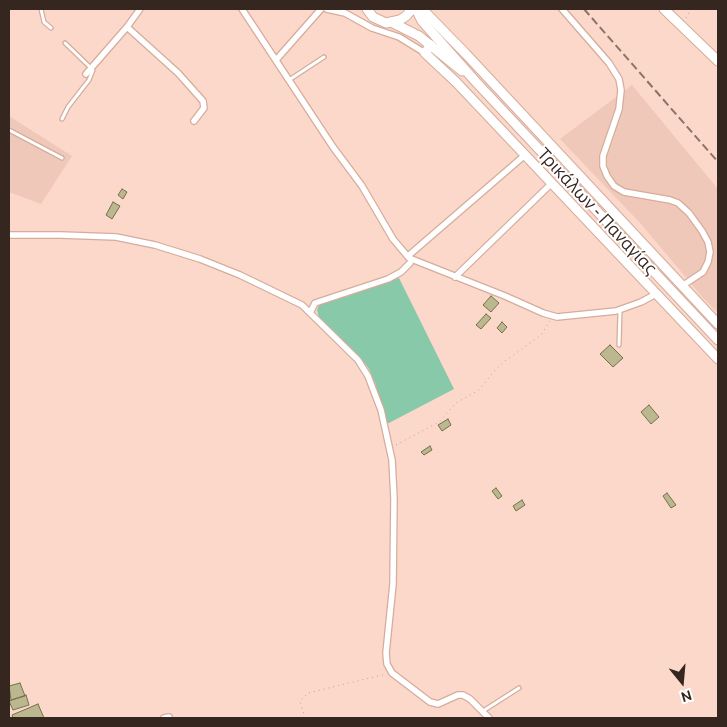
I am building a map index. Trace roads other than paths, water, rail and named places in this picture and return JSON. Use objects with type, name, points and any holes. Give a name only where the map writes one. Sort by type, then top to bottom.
[{"type":"street","points":[[86,74],[127,27],[140,9]]},
{"type":"street","points":[[243,9],[333,147],[362,186],[393,239],[408,256],[417,262],[552,316],[568,317],[620,310],[656,294]]},
{"type":"street","points":[[276,60],[321,9]]},
{"type":"street","points":[[327,9],[345,13],[372,28],[428,49],[456,82],[718,359]]},
{"type":"street","points":[[393,23],[406,16],[412,9]]},
{"type":"street","points":[[417,9],[425,12],[466,54],[718,324]]},
{"type":"street","name":"Τρικάλων - Παναγίας","points":[[417,9],[418,14],[429,30],[452,53],[476,82],[718,340]]},
{"type":"street","points":[[562,9],[609,63],[619,79],[621,90],[619,109],[603,156],[603,166],[607,176],[614,186],[624,192],[678,203],[689,213],[708,242],[710,252],[703,272],[682,286]]},
{"type":"street","points":[[664,9],[718,60]]},
{"type":"street","name":"Τρικάλων - Παναγίας","points":[[366,10],[379,21],[393,23],[406,28],[428,49],[476,82]]},
{"type":"street","points":[[127,27],[178,73],[203,101],[204,108],[194,121]]},
{"type":"street","points":[[408,256],[525,155]]},
{"type":"street","points":[[455,276],[552,183]]},
{"type":"street","points":[[9,235],[88,235],[133,239],[209,262],[302,305],[358,360],[365,370],[381,410],[390,446],[394,484],[393,569],[386,653],[387,664],[392,672],[430,702],[438,704],[463,695],[470,699],[489,718]]},
{"type":"street","points":[[302,305],[315,303],[388,279],[401,272],[410,263]]},
{"type":"street","points":[[310,313],[315,303]]},
{"type":"lane","points":[[41,9],[44,22],[51,28]]},
{"type":"lane","points":[[62,119],[68,107],[92,75],[93,70],[65,43]]},
{"type":"lane","points":[[289,80],[324,57]]},
{"type":"lane","points":[[9,130],[62,158]]},
{"type":"lane","points":[[619,345],[620,310]]},
{"type":"lane","points":[[483,712],[519,688]]},
{"type":"railway","points":[[584,9],[718,162]]}]
